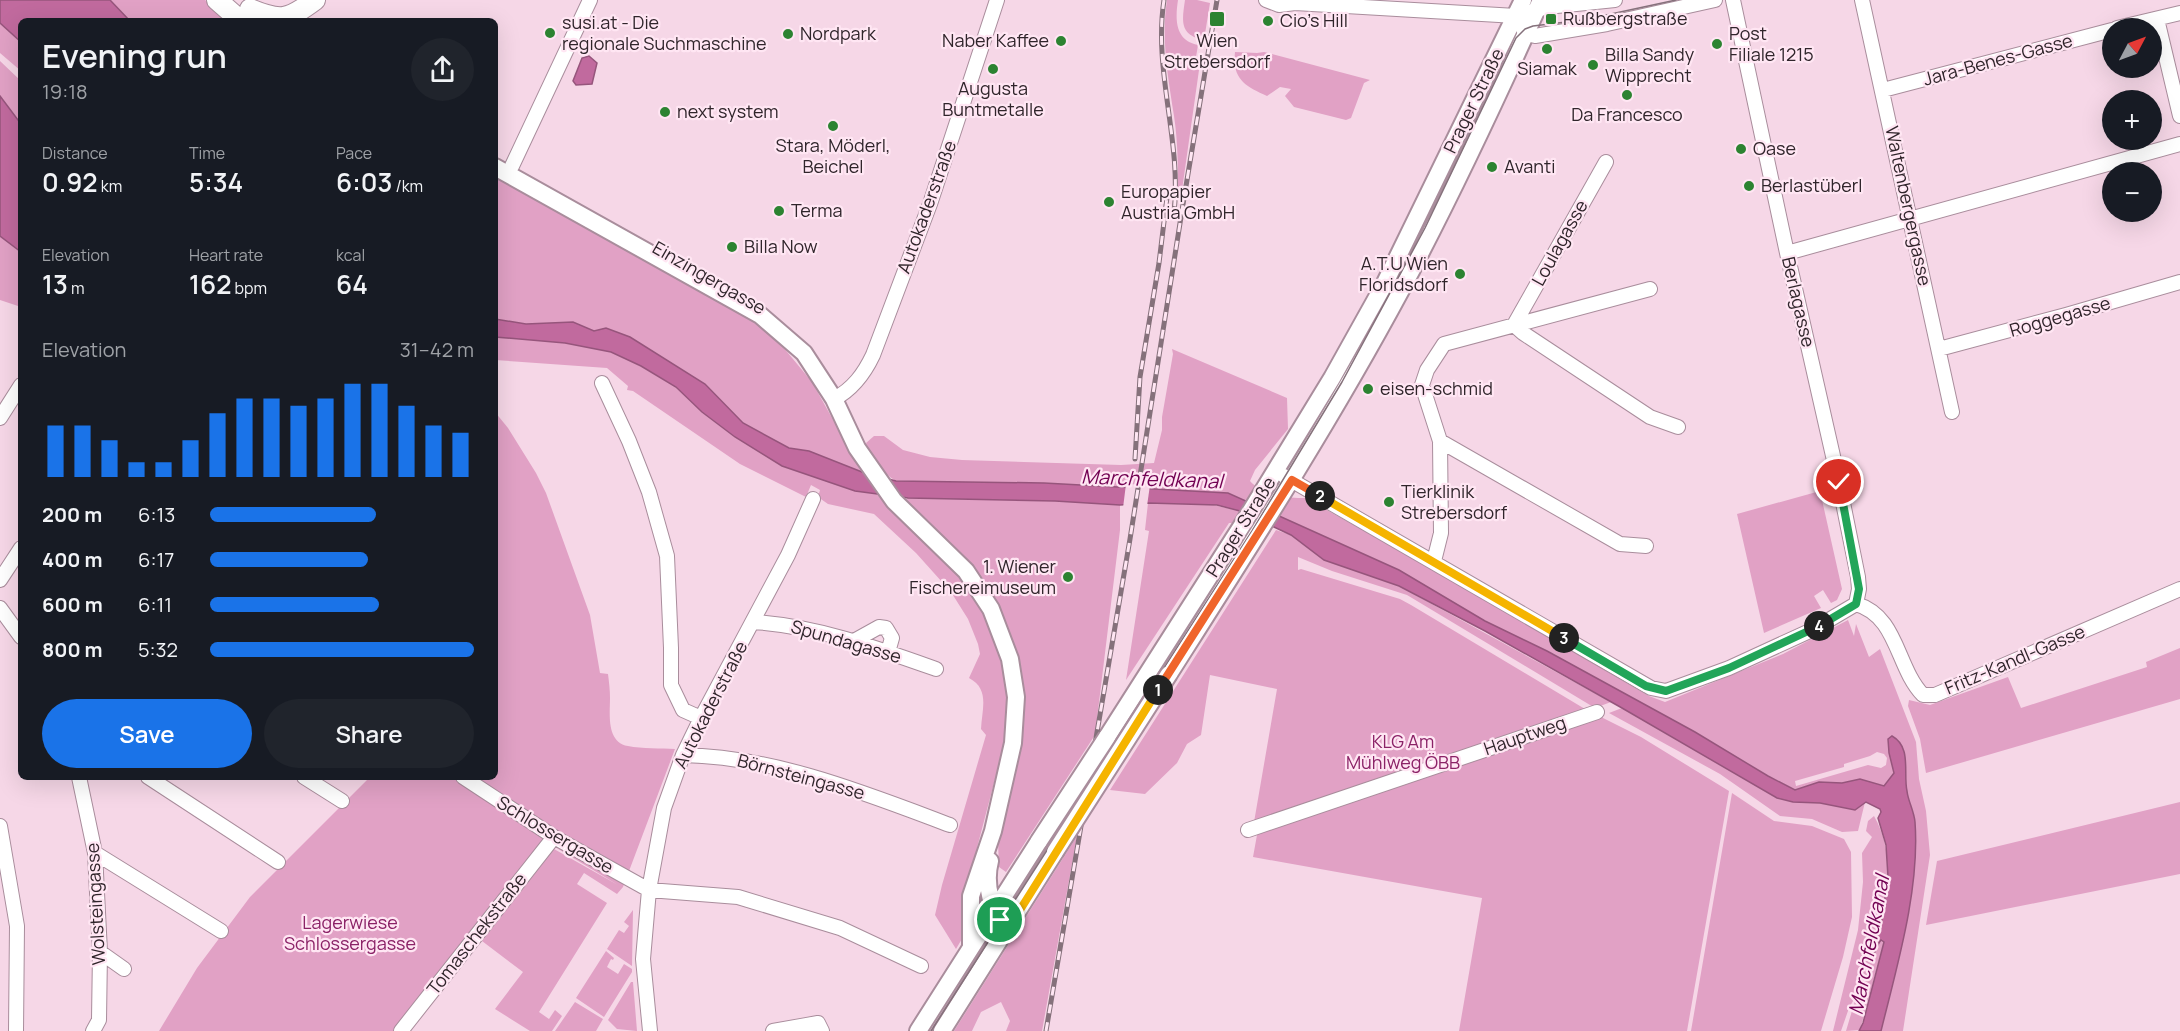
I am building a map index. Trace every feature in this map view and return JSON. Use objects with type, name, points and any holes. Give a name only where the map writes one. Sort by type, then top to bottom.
[{"type":"highway","points":[[217,0],[248,13],[278,18]]},
{"type":"highway","points":[[287,18],[316,0]]},
{"type":"main road","name":"Prager Straße","points":[[918,1031],[971,948],[995,917],[1026,863],[1265,489],[1332,378],[1385,283],[1516,16],[1533,3]]},
{"type":"main road","name":"Prager Straße","points":[[942,1031],[1292,480],[1402,288],[1506,79],[1526,34],[1533,3]]},
{"type":"main road","name":"Einzingergasse","points":[[498,157],[576,204],[756,303],[794,329],[827,368],[837,397],[864,456],[882,486],[906,514],[966,571],[991,609],[1010,659],[1016,697],[1013,743],[993,831],[970,906],[971,948]]},
{"type":"main road","name":"Einzingergasse","points":[[498,169],[760,315],[804,353],[837,397]]},
{"type":"main road","name":"Einzingergasse","points":[[992,952],[999,936],[987,886],[993,831]]},
{"type":"main road","points":[[991,858],[997,875],[1002,877],[1016,873],[1026,863]]},
{"type":"main road","points":[[976,881],[980,904],[995,917],[1018,913]]},
{"type":"street","points":[[307,18],[316,0]]},
{"type":"street","points":[[512,166],[590,0]]},
{"type":"street","name":"Autokaderstraße","points":[[837,397],[862,376],[873,355],[930,204],[997,0]]},
{"type":"street","points":[[1266,0],[1279,5],[1293,2],[1440,6],[1516,16],[1526,34],[1535,36],[1577,30],[1715,0]]},
{"type":"street","points":[[1533,3],[1615,0]]},
{"type":"street","name":"Berlagasse","points":[[1733,0],[1839,482],[1858,577],[1859,589],[1856,604]]},
{"type":"street","name":"Waltenbergergasse","points":[[1862,0],[1952,411]]},
{"type":"street","points":[[2162,18],[2180,14]]},
{"type":"street","name":"Jara-Benes-Gasse","points":[[1883,90],[2102,33]]},
{"type":"street","points":[[2162,40],[2180,116]]},
{"type":"street","points":[[1787,253],[2180,144]]},
{"type":"street","name":"Loulagasse","points":[[1514,324],[1606,162]]},
{"type":"street","name":"Roggegasse","points":[[1939,350],[2180,282]]},
{"type":"street","points":[[1434,561],[1441,533],[1440,441],[1422,385],[1426,370],[1444,344],[1650,289]]},
{"type":"street","points":[[1514,324],[1523,333],[1650,417],[1678,427]]},
{"type":"street","points":[[602,383],[629,441],[649,492],[667,556],[672,648],[671,686],[683,710],[701,718]]},
{"type":"street","points":[[0,418],[18,391]]},
{"type":"street","points":[[1440,441],[1620,544],[1646,546]]},
{"type":"street","points":[[1276,471],[1646,686],[1666,691],[1687,685],[1766,652],[1812,630],[1856,604]]},
{"type":"street","name":"Autokaderstraße","points":[[650,1031],[643,959],[649,890],[664,808],[683,755],[754,622],[792,547],[813,499]]},
{"type":"street","points":[[0,580],[18,553]]},
{"type":"street","name":"Fritz-Kandl-Gasse","points":[[1856,604],[1877,614],[1885,624],[1915,687],[1923,695],[1935,695],[2180,589]]},
{"type":"street","points":[[0,608],[18,633]]},
{"type":"street","name":"Spundagasse","points":[[754,622],[786,625],[852,642],[936,669]]},
{"type":"street","points":[[852,642],[879,627],[886,628],[892,638],[888,652]]},
{"type":"street","name":"Hauptweg","points":[[1248,830],[1597,712]]},
{"type":"street","name":"Börnsteingasse","points":[[683,755],[717,756],[842,785],[950,825]]},
{"type":"street","name":"Wolsteingasse","points":[[81,780],[95,853],[100,952],[99,1020],[93,1031]]},
{"type":"street","points":[[153,780],[278,862]]},
{"type":"street","points":[[309,780],[342,801]]},
{"type":"street","name":"Schlossergasse","points":[[468,780],[554,837],[649,890]]},
{"type":"street","points":[[0,826],[17,926],[16,1031]]},
{"type":"street","name":"Tomaschekstraße","points":[[402,1031],[554,837]]},
{"type":"street","points":[[95,853],[221,931]]},
{"type":"street","points":[[649,890],[738,897],[840,928],[921,966]]},
{"type":"street","points":[[100,952],[124,969]]},
{"type":"street","points":[[773,1031],[795,1029],[818,1023],[822,1031]]},
{"type":"green space","points":[[110,0],[205,0],[226,18],[127,18]]},
{"type":"green space","points":[[1167,0],[1178,0],[1178,28],[1185,39],[1198,45],[1194,69],[1199,70],[1181,197],[1178,195],[1176,136],[1166,58]]},
{"type":"green space","points":[[1185,0],[1210,3],[1204,40],[1186,31],[1183,21]]},
{"type":"green space","points":[[0,23],[18,39],[18,68],[0,53]]},
{"type":"green space","points":[[1235,52],[1264,52],[1370,80],[1364,83],[1351,118],[1346,120],[1294,107],[1285,96],[1291,89],[1280,87],[1267,96],[1252,89],[1238,75]]},
{"type":"green space","points":[[0,61],[18,78],[18,120],[0,96]]},
{"type":"green space","points":[[498,177],[764,324],[812,382],[862,472],[809,451],[789,448],[743,423],[705,384],[573,322],[526,324],[498,319]]},
{"type":"green space","points":[[0,236],[18,250],[18,306],[0,300]]},
{"type":"green space","points":[[498,337],[565,343],[611,352],[641,366],[676,387],[702,412],[735,437],[782,466],[855,491],[878,494],[942,557],[973,592],[1000,649],[1007,693],[1005,741],[962,905],[966,932],[956,949],[935,915],[986,735],[981,729],[982,694],[976,683],[969,678],[980,654],[968,619],[951,592],[916,553],[874,514],[828,504],[818,497],[820,490],[811,485],[806,497],[740,464],[633,391],[627,390],[628,386],[607,368],[498,360]]},
{"type":"green space","points":[[1172,349],[1287,398],[1288,429],[1255,470],[1250,481],[1255,485],[1276,494],[1305,498],[1431,568],[1649,696],[1665,702],[1783,654],[1848,620],[1854,636],[1856,624],[1869,657],[1880,649],[1916,742],[1919,779],[1926,811],[1930,855],[1903,1031],[1881,1031],[1903,939],[1915,820],[1906,790],[1905,753],[1899,741],[1892,736],[1889,753],[1894,773],[1884,786],[1860,779],[1842,783],[1819,782],[1796,790],[1547,651],[1485,621],[1399,570],[1228,493],[1044,483],[896,481],[878,465],[866,443],[874,436],[884,436],[903,450],[930,457],[962,460],[1121,465],[1154,463],[1162,430],[1162,417]],"holes":[[[1877,752],[1884,754],[1887,758],[1886,765],[1881,768],[1868,765],[1796,786],[1795,781],[1844,767],[1844,764]]]},
{"type":"green space","name":"Lagerwiese Schlossergasse","points":[[498,416],[536,473],[546,493],[590,615],[600,673],[608,674],[610,719],[616,739],[628,746],[675,749],[623,887],[617,894],[584,873],[577,884],[607,903],[539,1012],[549,1019],[555,1010],[562,1016],[552,1031],[530,1031],[495,1009],[523,972],[482,941],[554,849],[618,885],[545,841],[396,1031],[159,1031],[197,968],[250,897],[367,780],[498,780]]},
{"type":"green space","points":[[1820,491],[1842,589],[1837,600],[1831,603],[1823,590],[1814,596],[1821,608],[1764,633],[1737,514]]},
{"type":"green space","points":[[908,498],[1055,501],[1120,505],[1120,530],[1095,735],[1006,872],[999,867],[998,842],[1013,646],[904,501]]},
{"type":"green space","points":[[1148,503],[1213,505],[1240,511],[1232,523],[1229,523],[1126,680],[1149,531],[1145,530]]},
{"type":"green space","name":"KLG Am Mühlweg ÖBB","points":[[1276,530],[1291,535],[1324,560],[1399,586],[1611,702],[1595,708],[1407,595],[1332,571],[1298,557],[1298,570],[1400,599],[1585,709],[1641,737],[1729,791],[1687,1031],[1459,1031],[1482,898],[1253,857],[1257,835],[1253,828],[1277,689],[1210,675],[1201,735],[1187,744],[1177,763],[1145,794],[1110,790]]},
{"type":"green space","points":[[2180,648],[2180,699],[1926,773],[1920,739],[1908,706],[1909,700],[1930,705],[2008,677],[2021,708],[2147,667],[2146,662]]},
{"type":"green space","points":[[1622,708],[1777,798],[1855,810],[1865,802],[1858,831],[1842,832],[1812,819],[1780,816],[1720,774],[1609,713]]},
{"type":"green space","points":[[1732,793],[1774,821],[1812,826],[1844,839],[1851,852],[1852,917],[1843,957],[1821,1031],[1691,1031]]},
{"type":"green space","points":[[2180,802],[2180,874],[1926,925],[1937,861]]},
{"type":"green space","points":[[1874,816],[1882,833],[1888,869],[1880,925],[1868,959],[1874,954],[1879,941],[1884,942],[1860,1030],[1846,1031],[1857,994],[1841,1031],[1833,1031],[1858,930],[1863,882],[1862,853],[1872,837],[1866,831],[1868,821]]},
{"type":"green space","points":[[1077,836],[1042,1031],[1006,1031],[1010,1021],[1001,1002],[981,1012],[972,1031],[954,1031]]},
{"type":"green space","points":[[633,910],[632,966],[607,949],[619,930],[624,933],[629,926],[624,922]]},
{"type":"green space","points":[[606,951],[614,958],[607,967],[618,974],[624,964],[632,969],[632,972],[604,1017],[576,998]]},
{"type":"green space","points":[[633,982],[637,1031],[617,1029],[608,1020]]},
{"type":"green space","points":[[575,1002],[603,1019],[596,1031],[555,1031]]},
{"type":"shaded area","points":[[0,0],[110,0],[127,18],[18,18],[18,39],[0,23]]},
{"type":"shaded area","points":[[589,56],[597,63],[592,84],[576,85],[573,81],[582,58]]},
{"type":"shaded area","points":[[0,96],[18,120],[18,250],[0,236]]},
{"type":"shaded area","points":[[498,319],[526,324],[573,322],[594,331],[606,328],[630,337],[705,384],[743,423],[789,448],[809,451],[862,472],[896,481],[1044,483],[1228,493],[1399,570],[1485,621],[1547,651],[1795,790],[1819,782],[1842,783],[1860,779],[1884,786],[1894,773],[1888,739],[1892,736],[1902,747],[1906,761],[1906,784],[1915,822],[1916,848],[1906,927],[1881,1031],[1859,1031],[1884,942],[1881,940],[1869,960],[1881,925],[1888,877],[1886,845],[1878,818],[1880,809],[1866,802],[1855,810],[1777,798],[1485,631],[1399,586],[1324,560],[1291,535],[1240,511],[1217,505],[1148,503],[1120,505],[1055,501],[908,498],[855,491],[782,466],[735,437],[702,412],[676,387],[641,366],[611,352],[565,343],[498,337]]},
{"type":"pier","points":[[1126,484],[1150,485],[1147,506],[1123,508]]},
{"type":"tram line","points":[[931,1031],[1252,531],[1342,382],[1425,228],[1516,38],[1525,29],[1533,26],[1583,20],[1676,0]]},
{"type":"railway","points":[[1164,0],[1162,53],[1174,159],[1174,213]]},
{"type":"railway","points":[[1046,1031],[1130,539],[1217,0]]},
{"type":"railway","points":[[1135,459],[1140,377],[1159,263],[1167,197]]},
{"type":"place","name":"Wien Strebersdorf","points":[[1217,19]]},
{"type":"place","name":"Rußbergstraße","points":[[1551,19]]},
{"type":"place","name":"Cio's Hill","points":[[1268,21]]},
{"type":"place","name":"susi.at - Die regionale Suchmaschine","points":[[550,33]]},
{"type":"place","name":"Nordpark","points":[[788,34]]},
{"type":"place","name":"Naber Kaffee","points":[[1061,41]]},
{"type":"place","name":"Post Filiale 1215","points":[[1717,44]]},
{"type":"place","name":"Siamak","points":[[1547,49]]},
{"type":"place","name":"Billa Sandy Wipprecht","points":[[1593,65]]},
{"type":"place","name":"Augusta Buntmetalle","points":[[993,69]]},
{"type":"place","name":"Da Francesco","points":[[1627,95]]},
{"type":"place","name":"next system","points":[[665,112]]},
{"type":"place","name":"Stara, Möderl, Beichel","points":[[833,126]]},
{"type":"place","name":"Oase","points":[[1741,149]]},
{"type":"place","name":"Avanti","points":[[1492,167]]},
{"type":"place","name":"Berlastüberl","points":[[1749,186]]},
{"type":"place","name":"Europapier Austria GmbH","points":[[1109,202]]},
{"type":"place","name":"Terma","points":[[779,211]]},
{"type":"place","name":"Billa Now","points":[[732,247]]},
{"type":"place","name":"A.T.U Wien Floridsdorf","points":[[1460,274]]},
{"type":"place","name":"eisen-schmid","points":[[1368,389]]},
{"type":"place","name":"Tierklinik Strebersdorf","points":[[1389,502]]},
{"type":"place","name":"1. Wiener Fischereimuseum","points":[[1068,577]]},
{"type":"route","points":[[1000,920],[1018,913],[1292,480],[1646,686],[1666,691],[1687,685],[1766,652],[1812,630],[1856,604],[1859,589],[1858,577],[1839,482]]},
{"type":"water label","name":"Marchfeldkanal","points":[[1152,479]]},
{"type":"water label","name":"Marchfeldkanal","points":[[1869,945]]}]
